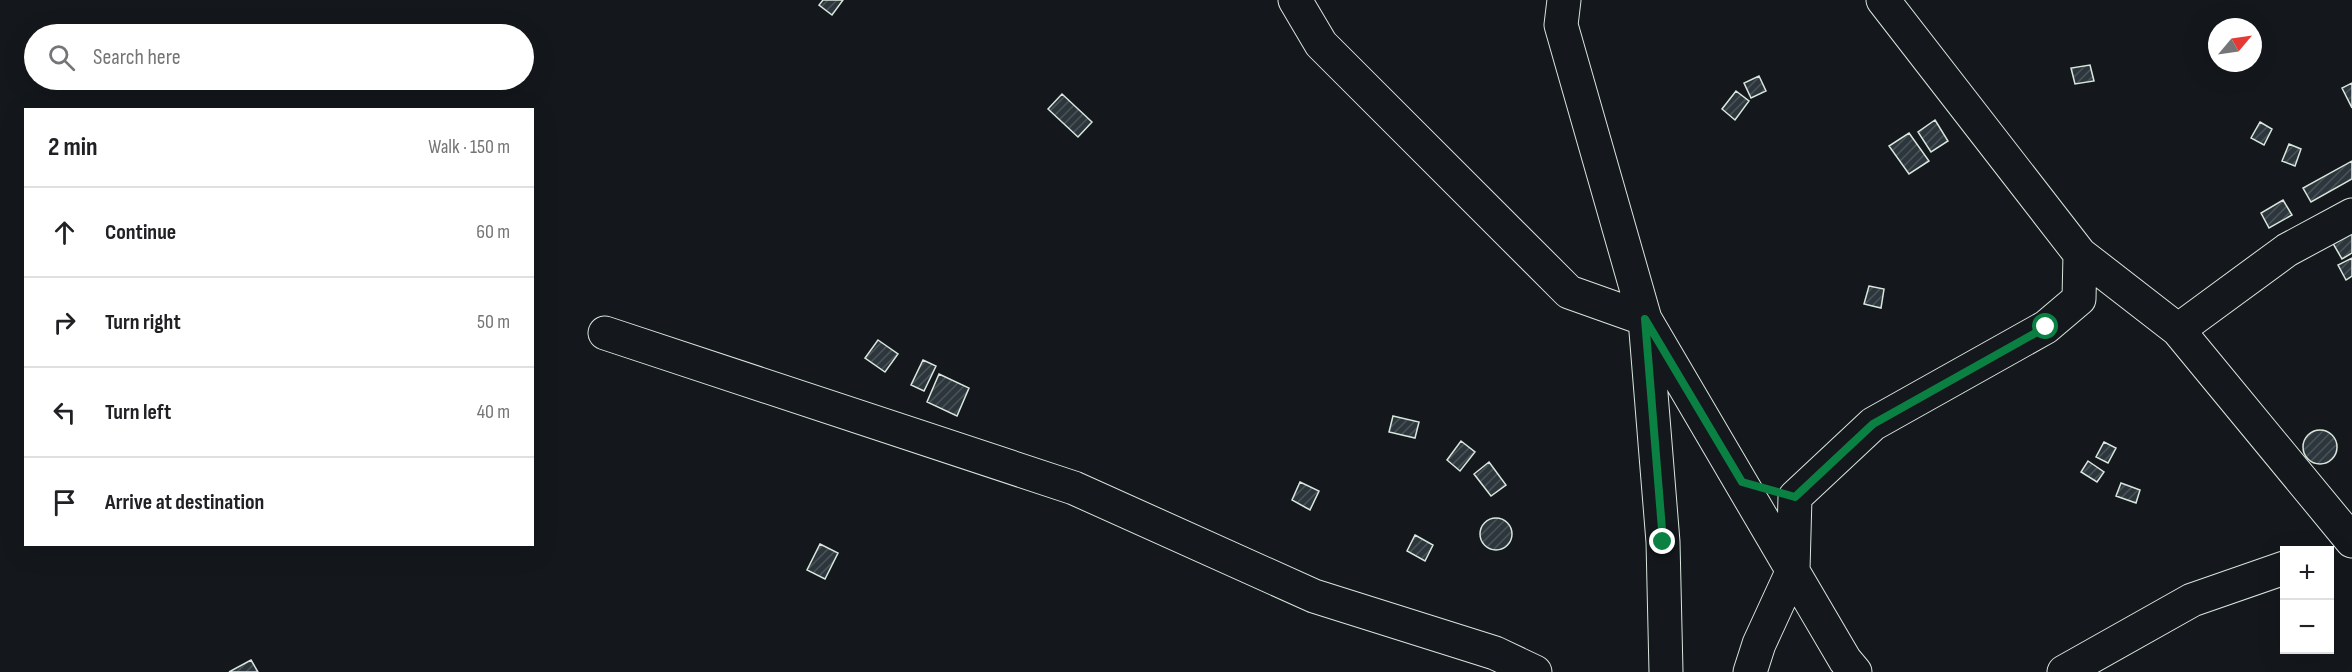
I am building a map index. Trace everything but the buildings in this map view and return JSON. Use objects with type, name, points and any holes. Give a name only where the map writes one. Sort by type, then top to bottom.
[{"type":"street","points":[[1295,0],[1322,44],[1569,292],[1645,319],[1845,660],[1855,672]]},
{"type":"street","points":[[1564,0],[1561,25],[1645,319],[1663,542],[1666,672]]},
{"type":"street","points":[[1883,0],[2080,254],[2178,330],[2352,542],[2334,550]]},
{"type":"street","points":[[2178,330],[2287,250],[2352,215]]},
{"type":"street","points":[[1750,672],[1759,644],[1793,570],[1795,497],[1873,424],[2046,327],[2079,299],[2080,254]]},
{"type":"street","points":[[605,333],[1074,488],[1314,596],[1495,653],[1535,672]]},
{"type":"street","points":[[1742,482],[1795,497]]},
{"type":"street","points":[[2064,672],[2192,600],[2280,569]]},
{"type":"route","points":[[1663,542],[1645,319],[1742,482],[1795,497],[1873,424],[2046,327]]}]
